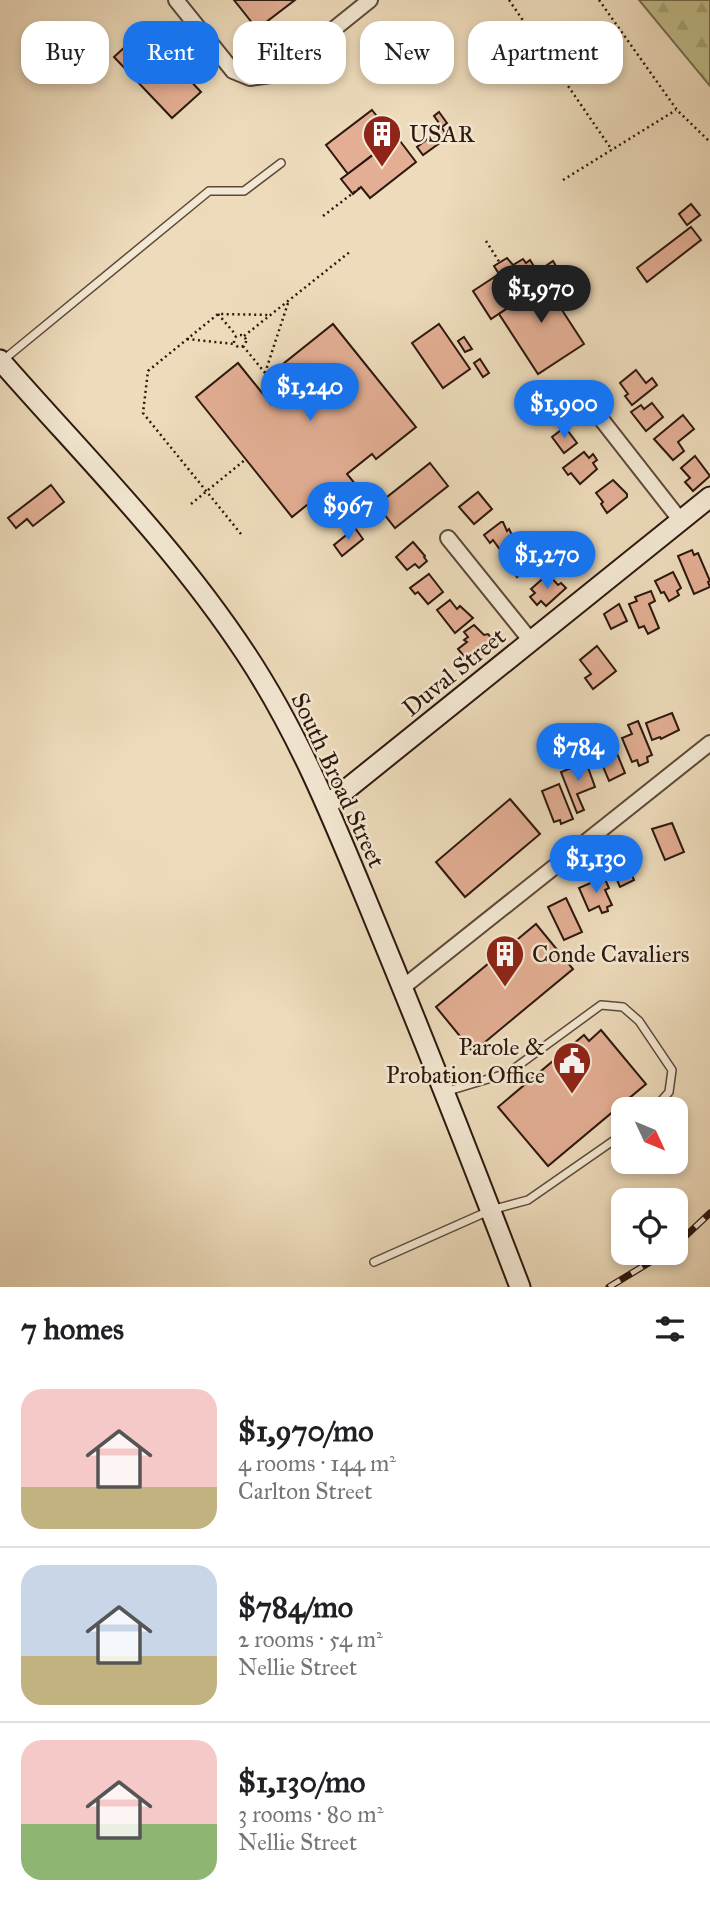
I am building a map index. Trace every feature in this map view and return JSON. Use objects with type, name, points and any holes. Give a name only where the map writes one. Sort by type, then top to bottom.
[{"type":"street","points":[[176,0],[233,71],[250,78],[278,74],[370,0]]},
{"type":"street","name":"South Broad Street","points":[[1,361],[137,512],[205,595],[247,654],[281,711],[327,805],[520,1287]]},
{"type":"street","points":[[598,415],[681,522]]},
{"type":"street","name":"Duval Street","points":[[327,805],[710,497]]},
{"type":"street","points":[[448,538],[531,641]]},
{"type":"street","points":[[402,988],[710,743]]},
{"type":"lane","points":[[1,361],[209,191],[244,191],[281,163]]},
{"type":"lane","points":[[444,1092],[508,1073],[601,1005],[623,1007],[639,1021],[672,1070],[669,1092],[665,1097]]},
{"type":"lane","points":[[374,1262],[491,1210],[528,1200],[611,1142]]},
{"type":"path","points":[[509,0],[611,150]]},
{"type":"path","points":[[599,0],[677,110],[710,142]]},
{"type":"path","points":[[563,180],[677,110]]},
{"type":"path","points":[[323,216],[361,187]]},
{"type":"path","points":[[486,240],[500,263]]},
{"type":"path","points":[[244,337],[351,251]]},
{"type":"path","points":[[265,373],[288,302]]},
{"type":"path","points":[[242,534],[144,413],[148,371],[218,314],[271,316]]},
{"type":"path","points":[[218,314],[236,335],[244,337]]},
{"type":"path","points":[[234,344],[236,335]]},
{"type":"path","points":[[243,346],[246,342],[244,337]]},
{"type":"path","points":[[187,339],[243,346]]},
{"type":"path","points":[[243,346],[283,395]]},
{"type":"path","points":[[267,400],[279,390]]},
{"type":"path","points":[[191,504],[246,459]]},
{"type":"green space","points":[[639,0],[710,0],[710,86]]},
{"type":"building","points":[[234,0],[295,0],[267,21],[251,21]]},
{"type":"building","points":[[123,49],[123,66],[114,57]]},
{"type":"building","points":[[140,84],[194,84],[201,92],[172,118]]},
{"type":"building","points":[[372,110],[394,138],[348,174],[326,145]]},
{"type":"building","points":[[439,112],[447,123],[442,127],[434,116]]},
{"type":"building","points":[[442,128],[448,137],[423,155],[417,147]]},
{"type":"building","name":"USAR","points":[[397,137],[416,162],[370,198],[361,187],[353,194],[341,179]]},
{"type":"building","points":[[691,204],[700,215],[687,225],[679,214]]},
{"type":"building","points":[[691,227],[701,240],[647,282],[637,268]]},
{"type":"building","points":[[507,258],[513,265],[523,259],[526,263],[530,260],[538,273],[515,289],[521,299],[491,319],[473,291],[499,274],[494,266]]},
{"type":"building","points":[[553,261],[562,276],[547,286],[537,272]]},
{"type":"building","points":[[538,273],[584,344],[538,374],[499,314],[521,299],[515,289]]},
{"type":"building","points":[[333,324],[416,427],[376,459],[372,454],[347,474],[368,500],[348,515],[327,489],[292,517],[196,397],[238,363],[271,404],[298,382],[283,364]]},
{"type":"building","points":[[439,324],[470,369],[443,388],[412,343]]},
{"type":"building","points":[[464,337],[472,349],[465,352],[458,341]]},
{"type":"building","points":[[480,359],[489,373],[483,377],[474,363]]},
{"type":"building","points":[[636,370],[646,383],[652,378],[657,385],[632,405],[620,383]]},
{"type":"building","points":[[652,403],[663,417],[646,431],[631,412],[641,405],[644,409]]},
{"type":"building","points":[[683,415],[694,429],[678,442],[684,451],[673,460],[654,439]]},
{"type":"building","points":[[565,427],[577,443],[564,453],[552,437]]},
{"type":"building","points":[[584,452],[589,458],[593,454],[597,460],[593,463],[597,469],[580,484],[563,468]]},
{"type":"building","points":[[695,456],[710,476],[693,491],[685,482],[690,478],[681,468]]},
{"type":"building","points":[[430,463],[448,486],[395,528],[377,505]]},
{"type":"building","points":[[613,480],[627,497],[607,513],[596,493]]},
{"type":"building","points":[[51,485],[64,502],[33,526],[27,519],[16,528],[8,518]]},
{"type":"building","points":[[478,492],[492,509],[474,524],[459,507]]},
{"type":"building","points":[[501,522],[507,531],[509,529],[515,541],[501,551],[493,540],[490,543],[484,535]]},
{"type":"building","points":[[355,528],[363,539],[342,556],[334,545]]},
{"type":"building","points":[[413,542],[427,561],[419,568],[415,564],[407,570],[396,557]]},
{"type":"building","points":[[527,547],[538,562],[517,577],[504,560],[519,549],[521,552]]},
{"type":"building","points":[[692,550],[694,555],[698,553],[710,581],[710,587],[694,594],[678,556]]},
{"type":"building","points":[[673,572],[681,588],[677,591],[679,595],[669,601],[655,581]]},
{"type":"building","points":[[429,574],[443,592],[428,604],[418,592],[415,594],[410,588]]},
{"type":"building","points":[[548,574],[558,585],[561,583],[566,588],[546,606],[541,601],[537,605],[530,597],[535,593],[531,589]]},
{"type":"building","points":[[651,591],[655,601],[649,604],[659,628],[648,634],[644,626],[639,628],[629,604],[637,601],[635,597]]},
{"type":"building","points":[[450,600],[457,609],[460,606],[473,618],[455,633],[437,610]]},
{"type":"building","points":[[619,604],[627,621],[611,629],[604,614]]},
{"type":"building","points":[[474,625],[494,641],[490,644],[493,648],[471,665],[458,649],[467,642],[464,640],[468,637],[464,632]]},
{"type":"building","points":[[597,646],[616,671],[593,689],[585,678],[591,674],[580,660]]},
{"type":"building","points":[[672,713],[679,730],[661,739],[652,740],[646,723]]},
{"type":"building","points":[[638,721],[652,755],[647,757],[648,762],[639,766],[637,760],[632,762],[622,738],[632,734],[628,725]]},
{"type":"building","points":[[611,749],[612,752],[616,751],[625,773],[609,781],[599,757]]},
{"type":"building","points":[[586,762],[595,787],[577,794],[584,810],[577,813],[561,772]]},
{"type":"building","points":[[559,784],[573,819],[561,824],[560,820],[554,822],[542,791]]},
{"type":"building","points":[[510,799],[540,834],[465,897],[436,862]]},
{"type":"building","points":[[672,823],[684,852],[665,860],[652,829]]},
{"type":"building","points":[[622,851],[634,880],[620,887],[609,861],[616,858],[614,854]]},
{"type":"building","points":[[604,877],[609,888],[605,890],[612,905],[607,907],[608,911],[602,913],[599,906],[589,911],[579,888]]},
{"type":"building","points":[[566,898],[582,932],[564,940],[548,907]]},
{"type":"building","name":"Conde Cavaliers","points":[[536,924],[573,969],[473,1052],[436,1007]]},
{"type":"building","name":"Parole & Probation Office","points":[[601,1030],[646,1084],[630,1097],[611,1097],[611,1113],[548,1166],[498,1107],[584,1035],[589,1041]]},
{"type":"railway","points":[[688,1234],[710,1213]]},
{"type":"railway","points":[[609,1287],[645,1265]]},
{"type":"place","name":"USAR","points":[[382,168]]},
{"type":"place","name":"Conde Cavaliers","points":[[505,988]]},
{"type":"place","name":"Parole & Probation Office","points":[[572,1095]]}]
